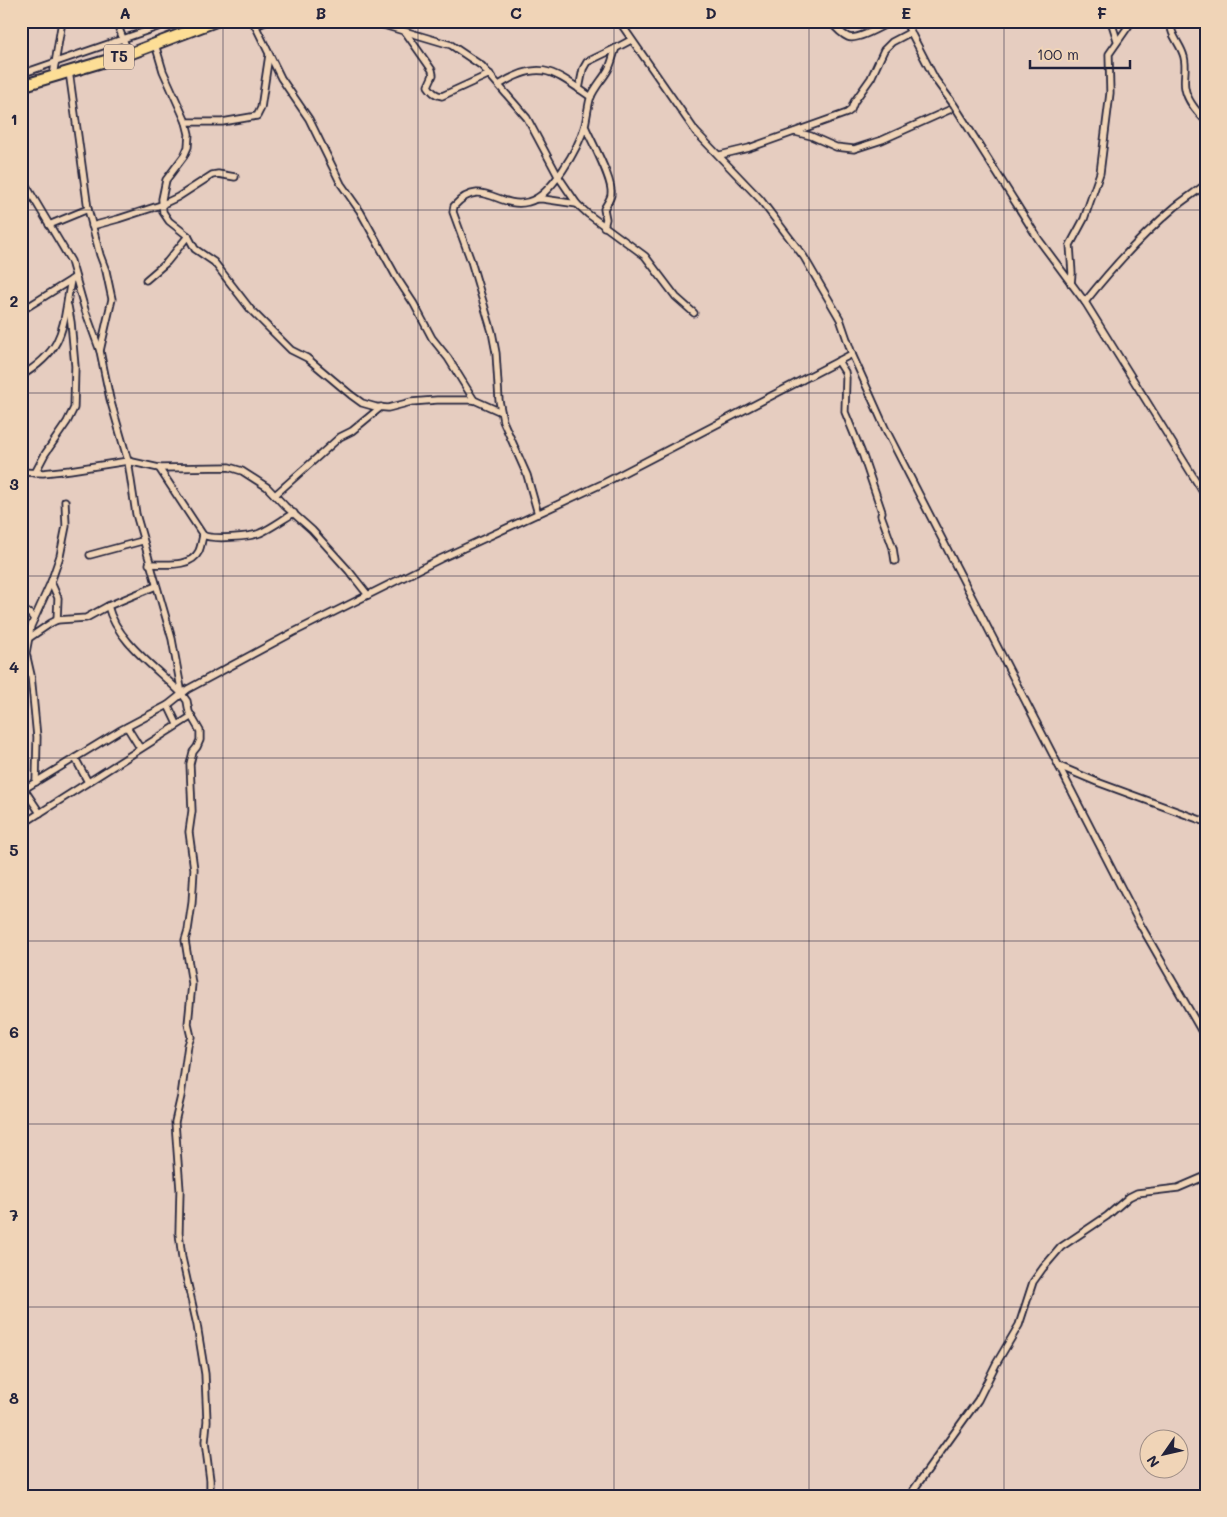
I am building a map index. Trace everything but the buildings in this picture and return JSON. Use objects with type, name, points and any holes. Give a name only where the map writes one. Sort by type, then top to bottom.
[{"type":"highway","name":"T5","points":[[21,86],[128,54],[216,21]]},
{"type":"street","points":[[53,76],[62,21]]},
{"type":"street","points":[[116,21],[128,54]]},
{"type":"street","points":[[21,74],[175,21]]},
{"type":"street","points":[[268,21],[254,24],[281,78],[309,119],[341,184],[360,211],[432,338],[448,358],[474,400]]},
{"type":"street","points":[[370,21],[451,45],[477,62],[490,74],[527,118],[558,176],[576,204],[604,227],[645,256],[676,297],[694,313]]},
{"type":"street","points":[[619,21],[696,132],[760,199],[804,257],[840,319],[852,354],[885,428],[1140,924],[1206,1039]]},
{"type":"street","points":[[830,21],[850,38],[857,37],[892,21]]},
{"type":"street","points":[[904,21],[935,80],[954,105],[1039,240],[1085,302],[1206,497]]},
{"type":"street","points":[[1111,21],[1117,40]]},
{"type":"street","points":[[1071,285],[1070,245],[1084,219],[1100,173],[1110,93],[1109,56],[1117,40],[1132,21]]},
{"type":"street","points":[[1170,21],[1171,32],[1185,60],[1185,88],[1195,110],[1206,121]]},
{"type":"street","points":[[720,156],[750,148],[850,111],[871,78],[884,50],[892,42],[911,32]]},
{"type":"street","points":[[406,33],[432,70],[433,75],[428,86],[437,95],[442,96],[490,74]]},
{"type":"street","points":[[579,89],[586,63],[631,40]]},
{"type":"street","points":[[155,44],[167,81],[186,122],[189,134],[188,147],[184,156],[166,180],[161,205],[163,214],[188,236],[195,249],[214,262],[251,310],[291,350],[307,358],[362,403],[381,407],[437,400],[474,400],[501,412]]},
{"type":"street","points":[[535,200],[544,193],[558,176],[577,143],[585,126],[591,97],[610,67],[616,48]]},
{"type":"street","points":[[186,122],[222,122],[257,116],[261,108],[270,55]]},
{"type":"street","points":[[499,85],[513,76],[524,72],[541,70],[561,77],[591,97]]},
{"type":"street","points":[[69,71],[88,209],[112,299],[100,351]]},
{"type":"street","points":[[795,132],[811,136],[836,147],[854,149],[882,140],[949,110]]},
{"type":"street","points":[[585,126],[604,169],[610,189],[611,196],[604,209],[606,219],[604,227]]},
{"type":"street","points":[[92,226],[118,220],[161,205],[178,197],[212,175],[218,174],[235,177]]},
{"type":"street","points":[[21,176],[71,261],[73,279],[100,351],[110,399],[128,461],[142,541],[172,639],[182,694]]},
{"type":"street","points":[[1085,302],[1112,268],[1130,250],[1174,208],[1206,184]]},
{"type":"street","points":[[538,514],[526,475],[501,412],[496,353],[492,332],[454,212],[454,206],[469,195],[482,192],[515,203],[543,198],[576,204]]},
{"type":"street","points":[[49,226],[88,209]]},
{"type":"street","points":[[146,280],[167,262],[188,236]]},
{"type":"street","points":[[21,376],[43,360],[52,350],[64,326],[73,279]]},
{"type":"street","points":[[21,311],[73,279]]},
{"type":"street","points":[[35,473],[74,408],[76,366],[68,306]]},
{"type":"street","points":[[40,813],[23,790],[182,694],[292,633],[440,559],[602,484],[852,354]]},
{"type":"street","points":[[838,361],[846,378],[845,412],[863,456],[882,512],[881,515],[893,548],[894,561]]},
{"type":"street","points":[[275,496],[340,437],[352,431],[381,407]]},
{"type":"street","points":[[21,472],[35,473],[70,470],[128,461],[159,468],[229,467],[242,471],[267,486],[275,496],[321,539],[368,595]]},
{"type":"street","points":[[159,468],[204,535],[215,538],[258,534],[294,513]]},
{"type":"street","points":[[36,782],[37,737],[31,675],[26,653],[34,619],[51,582],[60,556],[65,536],[66,501]]},
{"type":"street","points":[[149,564],[193,560],[199,552],[204,535]]},
{"type":"street","points":[[90,555],[142,541]]},
{"type":"street","points":[[51,582],[58,598],[57,620]]},
{"type":"street","points":[[29,638],[57,620],[86,618],[108,606],[156,586]]},
{"type":"street","points":[[108,606],[116,628],[139,654],[182,694],[200,731],[200,740],[193,752],[190,764],[192,811],[189,832],[193,853],[194,882],[185,940],[192,984],[188,1024],[191,1037],[188,1045],[175,1129],[180,1190],[182,1258],[197,1325],[205,1374],[207,1420],[205,1442],[210,1496]]},
{"type":"street","points":[[21,609],[30,614],[34,619]]},
{"type":"street","points":[[168,704],[177,724]]},
{"type":"street","points":[[21,825],[192,716]]},
{"type":"street","points":[[127,727],[140,748]]},
{"type":"street","points":[[75,758],[88,782]]},
{"type":"street","points":[[1059,766],[1206,822]]},
{"type":"street","points":[[909,1496],[978,1400],[1019,1325],[1033,1282],[1061,1247],[1138,1193],[1178,1188],[1206,1176]]}]
